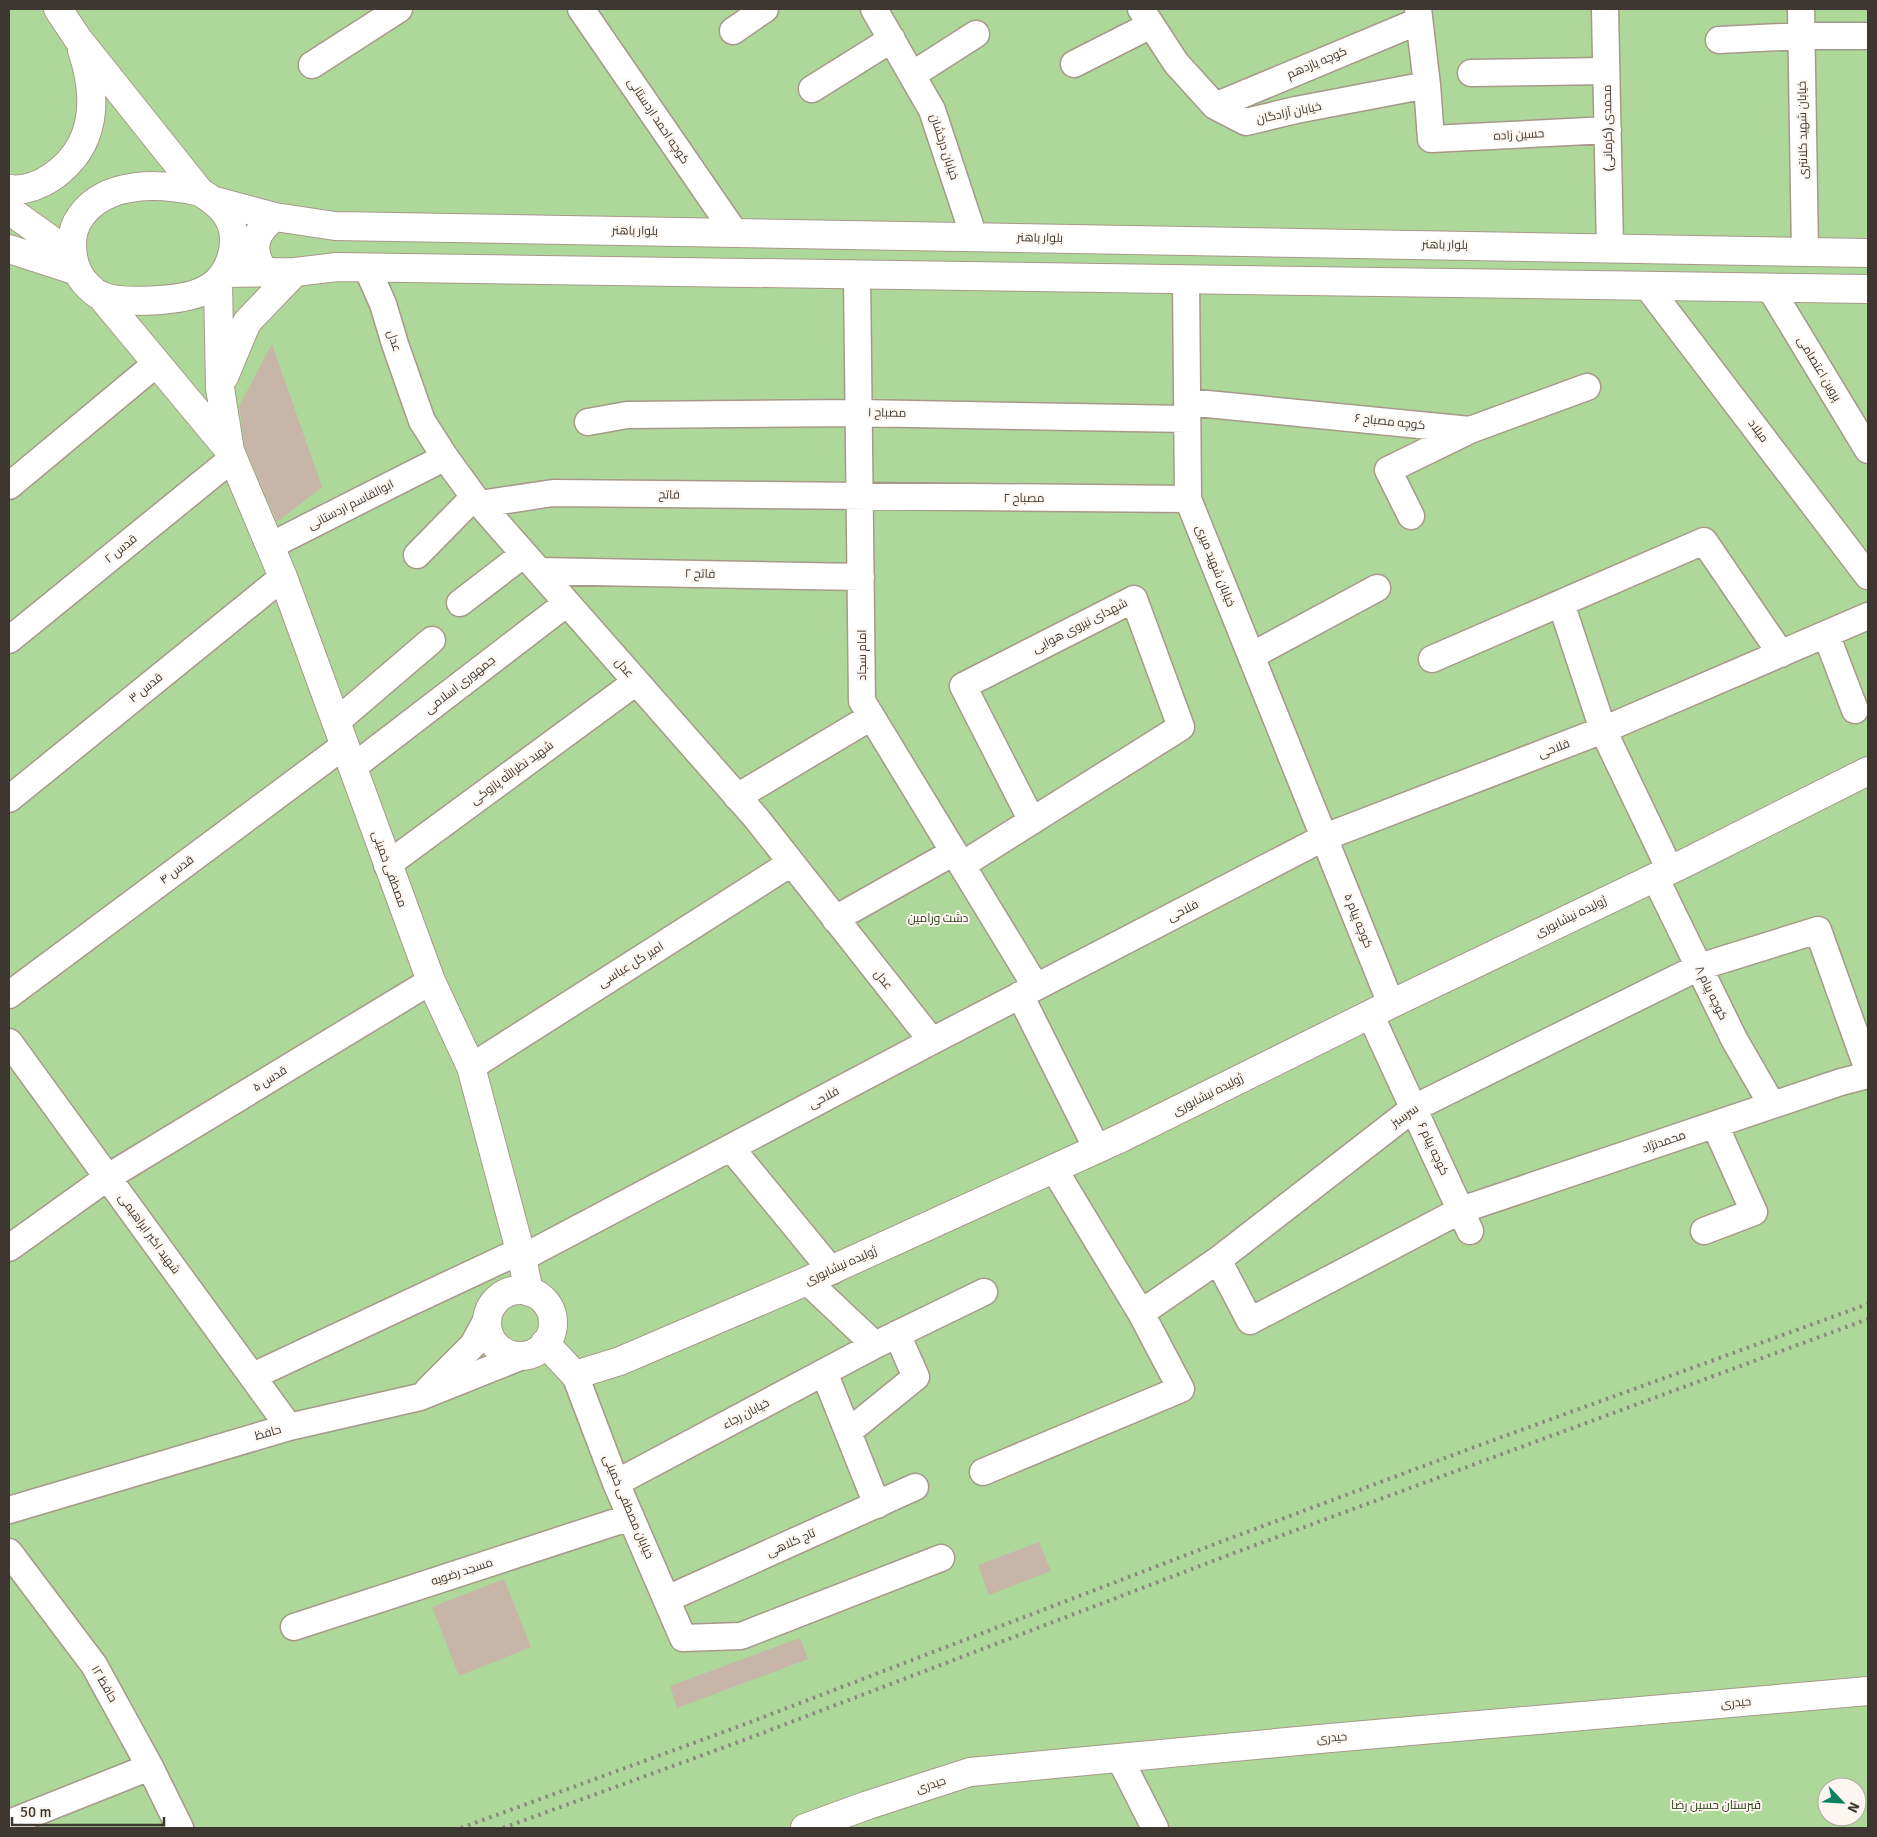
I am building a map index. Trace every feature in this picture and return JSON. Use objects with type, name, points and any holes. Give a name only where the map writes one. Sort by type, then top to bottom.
[{"type":"main road","points":[[58,9],[78,39],[208,197],[226,215],[233,232],[234,249],[228,266],[221,277],[204,291],[178,298],[127,301],[100,295]]},
{"type":"main road","points":[[9,189],[16,190],[42,184],[64,169],[81,148],[91,122],[92,95],[89,70],[78,39]]},
{"type":"main road","points":[[74,263],[72,238],[77,222],[87,208],[98,198],[117,191],[138,188],[181,188],[208,197]]},
{"type":"main road","name":"بلوار باهنر","points":[[208,197],[275,217],[335,226],[1868,252]]},
{"type":"main road","points":[[9,210],[74,263],[87,285],[100,295],[231,454]]},
{"type":"main road","points":[[265,273],[257,262],[255,248],[257,236],[265,224],[275,217]]},
{"type":"main road","points":[[9,249],[74,263]]},
{"type":"main road","points":[[221,277],[337,267],[1868,289]]},
{"type":"main road","points":[[220,388],[247,322],[295,272]]},
{"type":"main road","points":[[221,277],[220,388],[231,454]]},
{"type":"main road","name":"مصطفی خمینی","points":[[231,454],[283,578],[431,981],[471,1066],[521,1254],[529,1292]]},
{"type":"main road","name":"ژولیده نیشابوری","points":[[575,1375],[620,1361],[832,1271],[1097,1149],[1381,1009],[1662,874],[1868,771]]},
{"type":"main road","points":[[518,1290],[529,1292],[539,1296],[551,1313],[552,1324],[550,1334],[535,1349],[515,1355],[505,1352],[497,1347],[487,1329],[490,1308],[502,1296],[518,1290]]},
{"type":"main road","points":[[535,1349],[575,1375]]},
{"type":"main road","name":"حیدری","points":[[805,1828],[868,1805],[970,1772],[1319,1739],[1868,1692]]},
{"type":"street","name":"کوچه احمد اردستانی","points":[[581,9],[735,233]]},
{"type":"street","points":[[734,31],[765,9]]},
{"type":"street","name":"خیابان درخشان","points":[[874,9],[932,110],[974,237]]},
{"type":"street","name":"محمدی (کرمانی)","points":[[1605,9],[1610,248]]},
{"type":"street","name":"خیابان شهید کلانتری","points":[[1801,9],[1805,252]]},
{"type":"street","points":[[312,65],[387,12]]},
{"type":"street","points":[[1074,64],[1150,15]]},
{"type":"street","name":"خیابان آزادگان","points":[[1150,15],[1176,62],[1215,106],[1246,122],[1296,110],[1427,85]]},
{"type":"street","points":[[1419,15],[1427,85]]},
{"type":"street","name":"کوچه یازدهم","points":[[1215,106],[1419,15]]},
{"type":"street","points":[[912,75],[976,34]]},
{"type":"street","points":[[1719,40],[1802,36],[1868,36]]},
{"type":"street","points":[[812,89],[892,39]]},
{"type":"street","points":[[1470,73],[1606,71]]},
{"type":"street","name":"حسین زاده","points":[[1427,85],[1430,139],[1608,130]]},
{"type":"street","name":"عدل","points":[[367,268],[382,304],[422,421],[445,457],[477,500],[737,797],[932,1041]]},
{"type":"street","name":"امام سجاد","points":[[856,275],[862,701],[958,859],[1028,991],[1097,1149]]},
{"type":"street","name":"خیابان شهید میری","points":[[1186,280],[1188,499],[1325,837]]},
{"type":"street","name":"میلاد","points":[[1647,286],[1868,576]]},
{"type":"street","name":"پروین اعتصامی","points":[[1770,288],[1868,450]]},
{"type":"street","points":[[9,486],[157,363]]},
{"type":"street","name":"کوچه مصباح ۶","points":[[1187,410],[1470,430],[1587,387]]},
{"type":"street","name":"مصباح ۱","points":[[588,422],[627,415],[1187,410]]},
{"type":"street","points":[[1411,516],[1388,470],[1470,430]]},
{"type":"street","name":"قدس ۲","points":[[9,640],[231,454]]},
{"type":"street","name":"ابوالقاسم اردستانی","points":[[270,546],[432,464]]},
{"type":"street","name":"فاتح","points":[[477,500],[553,493],[860,497]]},
{"type":"street","name":"مصباح ۲","points":[[860,497],[1188,499]]},
{"type":"street","points":[[417,555],[477,500]]},
{"type":"street","points":[[1432,659],[1704,541],[1781,654]]},
{"type":"street","points":[[460,603],[532,562]]},
{"type":"street","name":"فاتح ۲","points":[[532,562],[861,577]]},
{"type":"street","name":"قدس ۳","points":[[9,799],[283,578]]},
{"type":"street","points":[[1251,656],[1377,588]]},
{"type":"street","name":"شهدای نیروی هوایی","points":[[835,919],[1032,821],[1181,727],[1134,599],[963,686],[1032,821]]},
{"type":"street","name":"جمهوری اسلامی","points":[[345,745],[567,603]]},
{"type":"street","name":"کوچه پیام ۸","points":[[1561,603],[1603,730],[1699,967],[1734,1039],[1772,1105]]},
{"type":"street","name":"فلاحی","points":[[253,1376],[521,1254],[731,1148],[932,1041],[1325,837],[1603,730],[1868,616]]},
{"type":"street","points":[[1826,634],[1855,710]]},
{"type":"street","points":[[345,745],[432,640]]},
{"type":"street","name":"شهید نظرالله پازوکی","points":[[387,865],[636,682]]},
{"type":"street","points":[[737,797],[871,717]]},
{"type":"street","name":"قدس ۴","points":[[9,995],[345,745]]},
{"type":"street","name":"کوچه پیام ۵","points":[[1325,837],[1381,1009]]},
{"type":"street","name":"امیر گل عباسی","points":[[471,1066],[791,864]]},
{"type":"street","name":"سرسبز","points":[[1140,1313],[1218,1260],[1414,1108],[1699,967],[1818,930],[1868,1070]]},
{"type":"street","name":"قدس ۵","points":[[9,1248],[108,1177],[431,981]]},
{"type":"street","name":"کوچه پیام ۶","points":[[1381,1009],[1414,1108],[1465,1220]]},
{"type":"street","name":"شهید اکبر ابراهیمی","points":[[9,1042],[289,1427]]},
{"type":"street","name":"محمدنژاد","points":[[1218,1260],[1250,1321],[1465,1220],[1715,1125],[1868,1075]]},
{"type":"street","points":[[1704,1231],[1754,1212],[1715,1125]]},
{"type":"street","points":[[731,1148],[832,1271]]},
{"type":"street","points":[[983,1472],[1180,1390],[1140,1313],[1054,1169]]},
{"type":"street","points":[[807,1281],[886,1340],[916,1377],[848,1432]]},
{"type":"street","name":"خیابان رجاء","points":[[616,1483],[824,1372],[984,1292]]},
{"type":"street","points":[[420,1397],[473,1345],[487,1319]]},
{"type":"street","name":"حافظ","points":[[9,1510],[289,1427],[420,1397],[535,1349]]},
{"type":"street","points":[[824,1372],[877,1505]]},
{"type":"street","name":"خیابان مصطفی خمینی","points":[[575,1375],[616,1483],[683,1638],[741,1636],[941,1558]]},
{"type":"street","name":"تاج کلاهی","points":[[667,1599],[915,1488]]},
{"type":"street","name":"مسجد رضویه","points":[[294,1627],[631,1517]]},
{"type":"street","name":"حافظ ۱۲","points":[[9,1552],[94,1666],[150,1767],[180,1828]]},
{"type":"street","points":[[1120,1759],[1155,1828]]},
{"type":"street","points":[[9,1822],[150,1767]]},
{"type":"green space","name":"دشت ورامین","points":[[9,9],[1868,9],[1868,1828],[9,1828]]},
{"type":"building","points":[[272,344],[322,487],[277,522],[245,447],[239,406]]},
{"type":"building","points":[[1039,1542],[1051,1571],[989,1595],[978,1565]]},
{"type":"building","points":[[504,1579],[531,1647],[459,1676],[432,1607]]},
{"type":"building","points":[[800,1638],[808,1659],[677,1708],[670,1686]]},
{"type":"railway","points":[[461,1828],[740,1726],[1469,1449],[1868,1304]]},
{"type":"railway","points":[[503,1828],[744,1740],[1234,1553],[1868,1319]]},
{"type":"park label","name":"قبرستان حسین رضا","points":[[1716,1805]]}]
